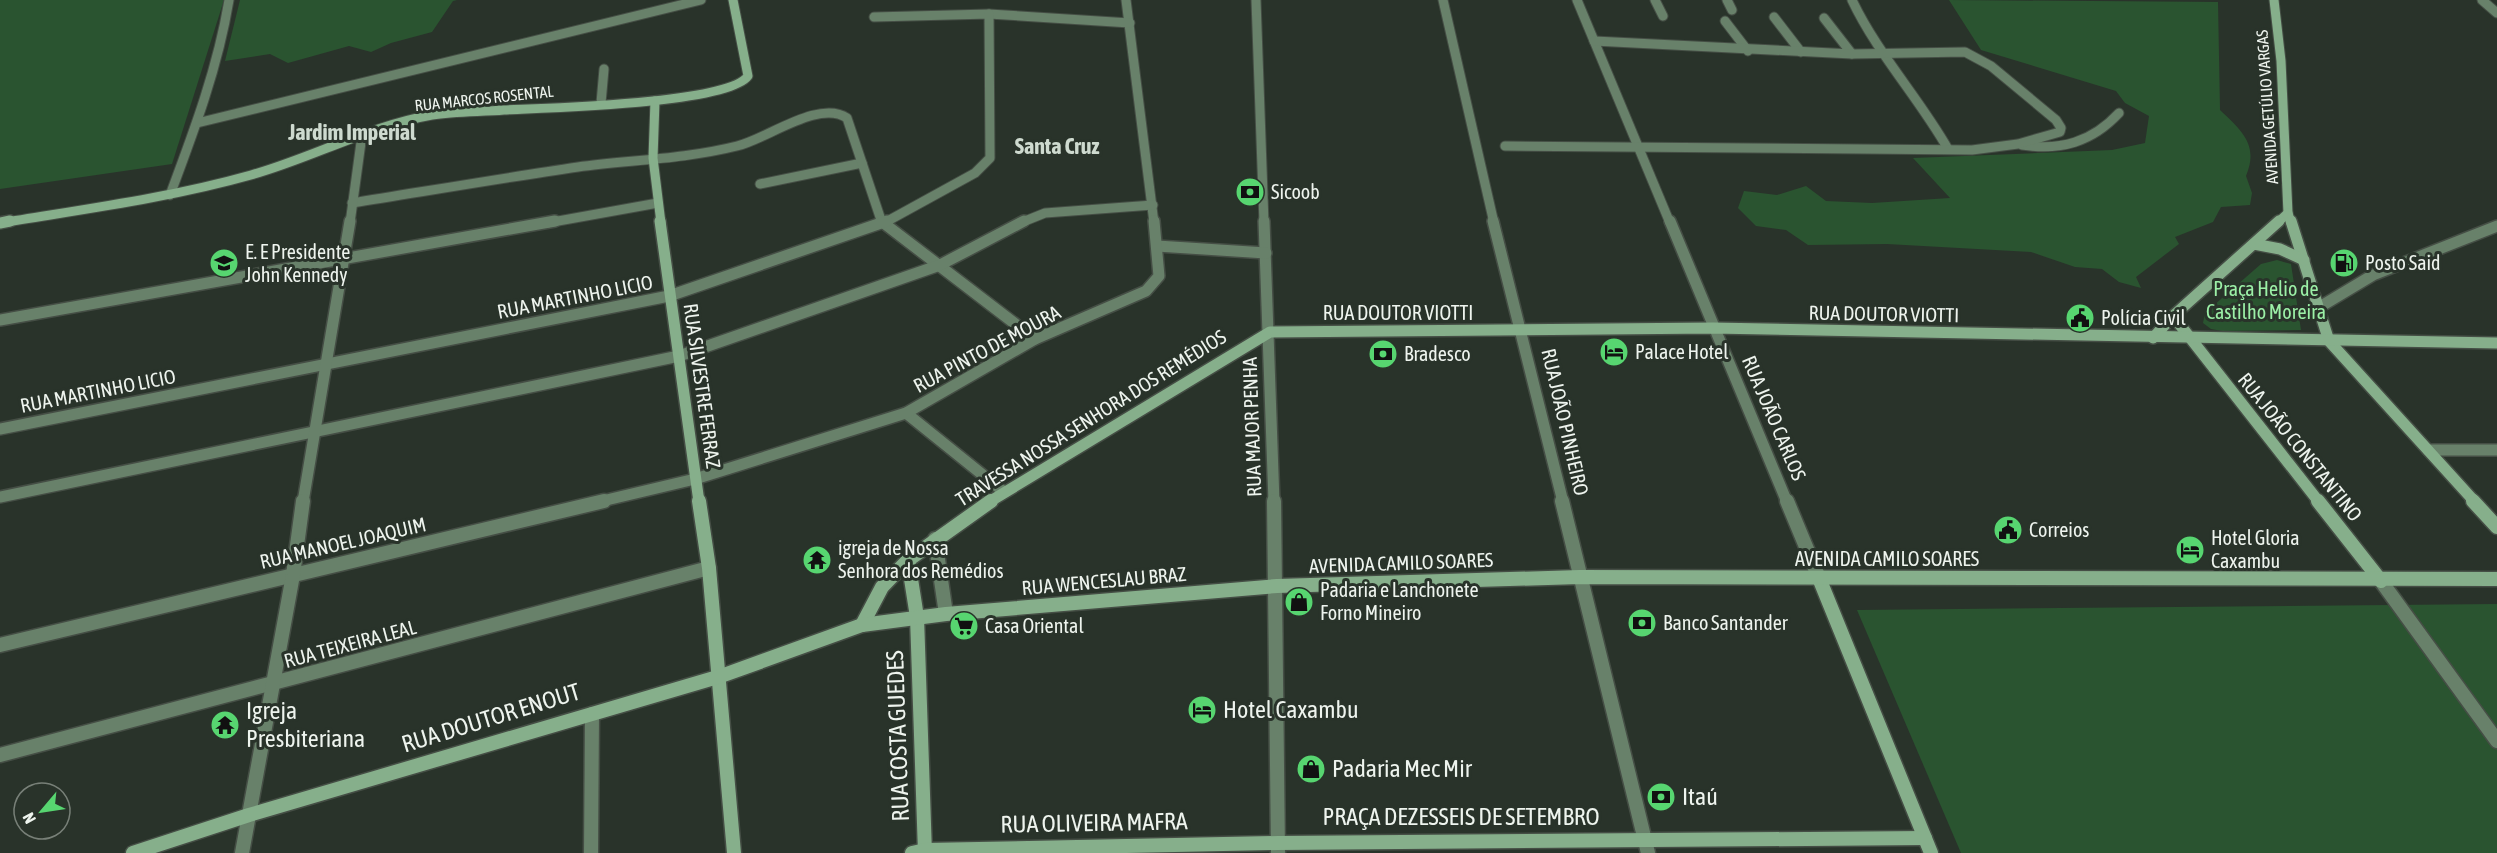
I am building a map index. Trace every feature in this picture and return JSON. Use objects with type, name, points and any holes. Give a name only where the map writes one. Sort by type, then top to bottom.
[{"type":"street","points":[[170,195],[197,123],[223,36],[230,0]]},
{"type":"street","points":[[197,123],[701,0]]},
{"type":"street","name":"RUA MARCOS ROSENTAL","points":[[0,223],[170,195],[255,174],[362,135],[432,115],[656,100],[731,88],[743,83],[748,76],[733,0]]},
{"type":"street","name":"RUA PINTO DE MOURA","points":[[695,479],[906,413],[1035,339],[1146,291],[1159,276],[1157,246],[1126,0]]},
{"type":"street","name":"RUA MAJOR PENHA","points":[[1256,0],[1278,586],[1278,848]]},
{"type":"street","name":"RUA JOÃO PINHEIRO","points":[[1443,0],[1474,147],[1646,846]]},
{"type":"street","name":"RUA JOÃO CARLOS","points":[[1576,0],[1819,578],[1928,846]]},
{"type":"street","points":[[1655,0],[1663,16]]},
{"type":"street","points":[[1727,0],[1732,10]]},
{"type":"street","points":[[1852,0],[1861,19],[1948,149]]},
{"type":"street","name":"AVENIDA GETÚLIO VARGAS","points":[[2274,0],[2281,60],[2288,213]]},
{"type":"street","points":[[2482,0],[2497,13]]},
{"type":"street","points":[[874,17],[989,14],[1130,23]]},
{"type":"street","name":"RUA MARTINHO LICIO","points":[[0,429],[669,296],[882,224],[975,173],[990,158],[989,14]]},
{"type":"street","points":[[1774,16],[1801,52]]},
{"type":"street","points":[[1824,18],[1852,54]]},
{"type":"street","points":[[1725,21],[1748,51]]},
{"type":"street","points":[[1505,146],[1992,148],[2018,144],[2060,132],[2061,128],[2056,120],[1991,66],[1971,53],[1852,54],[1748,51],[1594,41]]},
{"type":"street","points":[[601,103],[604,69]]},
{"type":"street","name":"RUA SILVESTRE FERRAZ","points":[[656,100],[653,158],[669,296],[709,568],[721,676],[734,853]]},
{"type":"street","points":[[352,203],[653,158],[693,155],[738,146],[822,112],[838,112],[847,118],[882,224],[940,265],[1035,339]]},
{"type":"street","points":[[2018,144],[2047,148],[2084,141],[2106,129],[2119,113]]},
{"type":"street","points":[[242,853],[293,574],[313,432],[345,258],[362,135]]},
{"type":"street","points":[[760,184],[861,163]]},
{"type":"street","points":[[0,320],[658,203]]},
{"type":"street","points":[[0,497],[679,356],[940,265],[1014,225],[1045,213],[1153,205]]},
{"type":"street","points":[[2153,338],[2173,316],[2288,213],[2329,341],[2497,527]]},
{"type":"street","points":[[2318,308],[2373,275],[2497,226]]},
{"type":"street","points":[[2254,244],[2280,249],[2304,260]]},
{"type":"street","points":[[1157,246],[1266,253]]},
{"type":"street","points":[[2173,316],[2188,338]]},
{"type":"street","name":"RUA DOUTOR VIOTTI","points":[[1270,332],[1713,328],[2497,343]]},
{"type":"street","name":"TRAVESSA NOSSA SENHORA DOS REMÉDIOS","points":[[862,626],[882,587],[908,560],[935,539],[1004,492],[1270,332]]},
{"type":"street","name":"RUA JOÃO CONSTANTINO","points":[[2188,338],[2381,580]]},
{"type":"street","points":[[906,413],[1004,492]]},
{"type":"street","points":[[2428,450],[2497,450]]},
{"type":"street","name":"RUA MANOEL JOAQUIM","points":[[0,645],[695,479]]},
{"type":"street","points":[[935,539],[946,614]]},
{"type":"street","name":"RUA COSTA GUEDES","points":[[908,560],[916,617],[920,852]]},
{"type":"street","name":"RUA TEIXEIRA LEAL","points":[[0,755],[709,568]]},
{"type":"street","name":"AVENIDA CAMILO SOARES","points":[[1278,586],[1580,577],[2497,579]]},
{"type":"street","points":[[2381,580],[2497,741]]},
{"type":"street","name":"RUA WENCESLAU BRAZ","points":[[862,626],[946,614],[1278,586]]},
{"type":"street","name":"RUA DOUTOR ENOUT","points":[[133,853],[249,815],[721,676],[862,626]]},
{"type":"street","points":[[591,853],[592,714]]},
{"type":"street","name":"PRAÇA DEZESSEIS DE SETEMBRO","points":[[1278,848],[1928,846]]},
{"type":"street","name":"RUA OLIVEIRA MAFRA","points":[[920,852],[1278,848]]},
{"type":"green space","points":[[0,0],[224,0],[172,164],[0,189]]},
{"type":"green space","points":[[240,0],[457,0],[453,1],[432,32],[391,43],[371,52],[349,46],[288,63],[270,54],[225,61]]},
{"type":"green space","points":[[1949,0],[2218,2],[2220,110],[2241,132],[2249,147],[2251,156],[2246,176],[2252,193],[2250,205],[2221,207],[2213,222],[2175,237],[2179,244],[2136,277],[2141,288],[2119,282],[2102,269],[2075,267],[2031,252],[1887,244],[1808,245],[1786,230],[1756,226],[1738,208],[1744,191],[1777,195],[1806,186],[1826,201],[1872,203],[1950,198],[1913,158],[2112,150],[2145,143],[2149,116],[2125,103],[2116,91],[1981,50]]},
{"type":"green space","name":"Praça Helio de Castilho Moreira","points":[[2277,260],[2291,264],[2301,330],[2222,331],[2211,329],[2203,323],[2205,313],[2261,264]]},
{"type":"green space","points":[[2497,604],[2497,853],[1961,853],[1857,610]]},
{"type":"place","name":"Sicoob","points":[[1250,192]]},
{"type":"place","name":"E. E Presidente John Kennedy","points":[[224,263]]},
{"type":"place","name":"Posto Said","points":[[2344,263]]},
{"type":"place","name":"Polícia Civil","points":[[2080,318]]},
{"type":"place","name":"Palace Hotel","points":[[1614,352]]},
{"type":"place","name":"Bradesco","points":[[1383,354]]},
{"type":"place","name":"Correios","points":[[2008,530]]},
{"type":"place","name":"Hotel Gloria Caxambu","points":[[2190,550]]},
{"type":"place","name":"igreja de Nossa Senhora dos Remédios","points":[[817,560]]},
{"type":"place","name":"Padaria e Lanchonete Forno Mineiro","points":[[1299,602]]},
{"type":"place","name":"Banco Santander","points":[[1642,623]]},
{"type":"place","name":"Casa Oriental","points":[[964,626]]},
{"type":"place","name":"Hotel Caxambu","points":[[1202,710]]},
{"type":"place","name":"Igreja Presbiteriana","points":[[225,725]]},
{"type":"place","name":"Padaria Mec Mir","points":[[1311,769]]},
{"type":"place","name":"Itaú","points":[[1661,797]]},
{"type":"district","name":"Jardim Imperial","points":[[352,132]]},
{"type":"district","name":"Santa Cruz","points":[[1057,146]]}]
